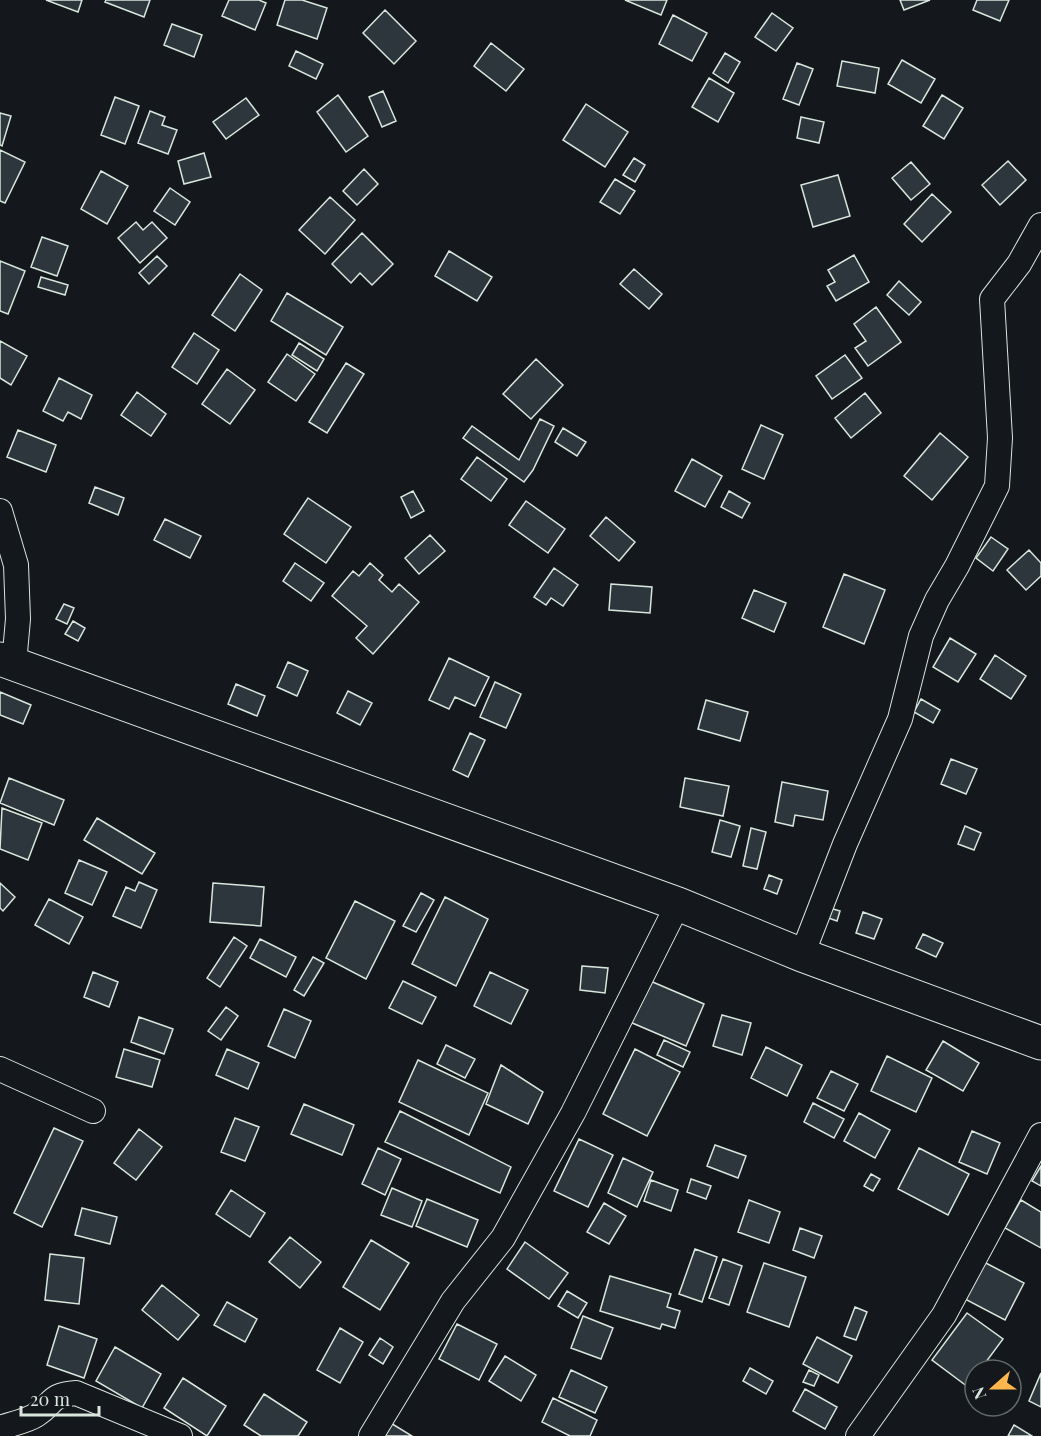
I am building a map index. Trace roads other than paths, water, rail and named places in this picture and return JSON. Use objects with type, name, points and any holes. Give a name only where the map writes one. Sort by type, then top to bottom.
[{"type":"main road","points":[[7,662],[678,904],[802,955],[1041,1043]]},
{"type":"street","points":[[802,955],[845,844],[900,719],[921,636],[937,600],[957,566],[997,486],[1000,438],[992,299],[1019,264],[1041,225]]},
{"type":"street","points":[[0,511],[16,565],[18,619],[7,662]]},
{"type":"street","points":[[371,1436],[453,1301],[503,1238],[573,1113],[678,904]]},
{"type":"street","points":[[0,1069],[93,1111]]},
{"type":"street","points":[[858,1436],[944,1315],[1041,1135]]},
{"type":"street","points":[[0,1428],[37,1415],[49,1402],[61,1394],[76,1393],[180,1436]]}]
